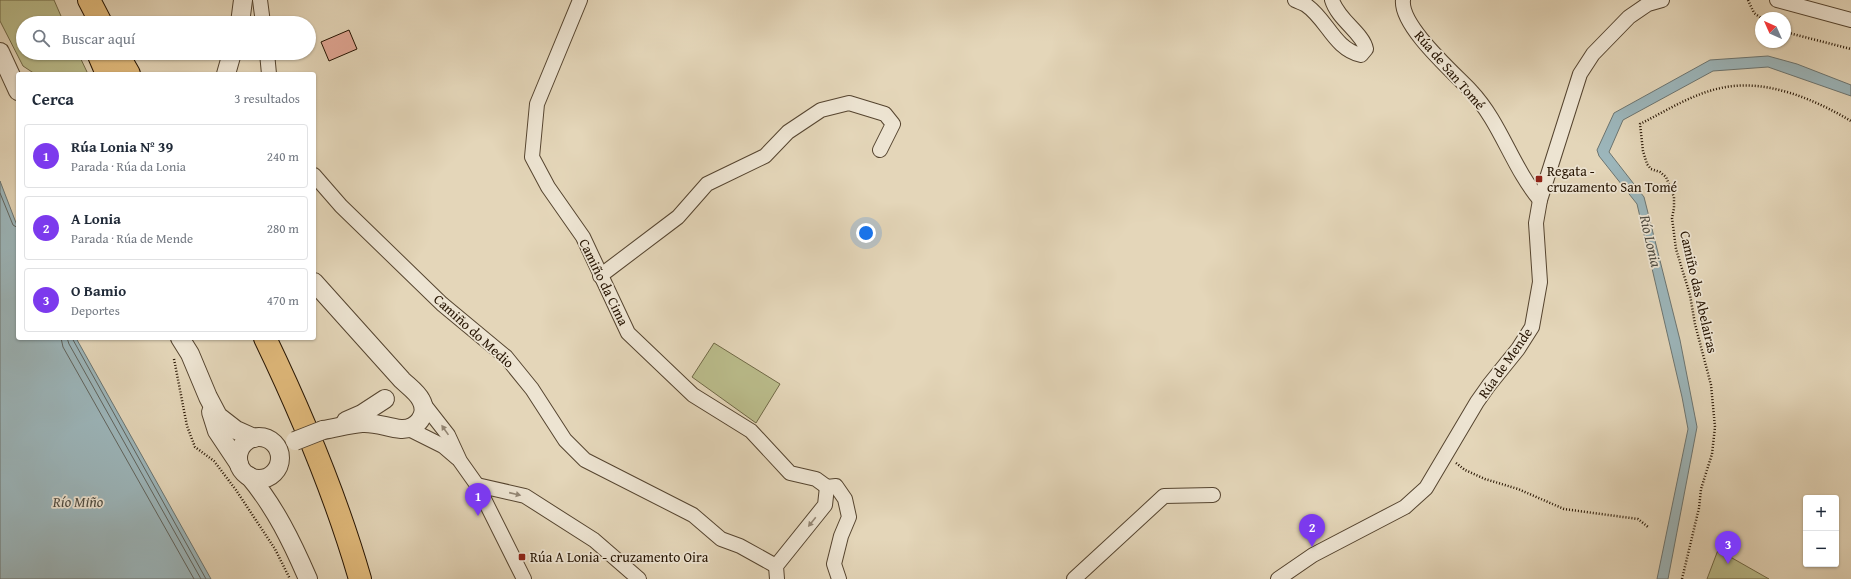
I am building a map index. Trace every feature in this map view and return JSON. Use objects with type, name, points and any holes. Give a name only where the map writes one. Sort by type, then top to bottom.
[{"type":"highway","points":[[74,0],[82,16]]},
{"type":"highway","points":[[89,0],[97,16]]},
{"type":"highway","points":[[101,60],[106,72]]},
{"type":"highway","points":[[121,60],[127,72]]},
{"type":"highway","points":[[265,340],[289,388],[327,480],[360,579]]},
{"type":"highway","points":[[327,480],[377,579]]},
{"type":"street","points":[[241,16],[243,0]]},
{"type":"street","points":[[260,0],[262,16]]},
{"type":"street","name":"Camiño da Cima","points":[[580,0],[537,104],[532,158],[548,188],[583,237],[628,333],[692,394],[752,431],[790,472],[816,479],[827,487],[836,486],[845,499],[849,517],[841,536],[834,564],[839,579]]},
{"type":"street","points":[[1295,0],[1307,5],[1335,39],[1350,51],[1361,55],[1366,49],[1362,39],[1340,16],[1332,0]]},
{"type":"street","name":"Rúa de San Tomé","points":[[1403,0],[1405,14],[1415,31],[1476,96],[1493,122],[1526,183],[1540,200]]},
{"type":"street","name":"Rúa de Mende","points":[[1278,579],[1314,555],[1405,507],[1426,488],[1485,391],[1518,350],[1532,327],[1540,282],[1536,223],[1540,200],[1580,74],[1593,54],[1629,17],[1648,4],[1662,0]]},
{"type":"street","points":[[1777,0],[1851,20]]},
{"type":"street","points":[[0,52],[16,87]]},
{"type":"street","points":[[227,72],[230,60]]},
{"type":"street","points":[[268,60],[269,72]]},
{"type":"street","points":[[600,276],[642,246],[678,217],[707,184],[765,156],[788,132],[821,110],[849,103],[885,114],[893,124],[880,150]]},
{"type":"street","name":"Camiño do Medio","points":[[316,177],[341,206],[442,304],[506,357],[532,388],[565,440],[585,460],[693,515],[721,539],[740,546],[776,572]]},
{"type":"street","points":[[316,284],[418,397],[448,435],[460,461],[477,486],[524,579]]},
{"type":"street","points":[[181,340],[190,354],[208,397],[218,416],[227,424],[262,439],[278,448],[272,486],[284,528]]},
{"type":"street","points":[[378,354],[387,374],[388,396],[383,411],[384,417],[401,428],[444,446],[460,461]]},
{"type":"street","points":[[295,441],[276,467],[261,479],[244,470],[239,451],[248,440],[262,439],[281,442],[295,441],[362,414],[402,388],[418,397],[424,410],[419,422],[401,428],[362,423],[323,430]]},
{"type":"street","points":[[208,397],[217,431],[244,470],[269,502],[284,528],[308,579]]},
{"type":"street","points":[[477,486],[525,496],[594,540],[639,579]]},
{"type":"street","points":[[776,572],[825,505],[827,487]]},
{"type":"street","points":[[1074,579],[1164,496],[1213,495]]},
{"type":"path","points":[[1748,0],[1755,14]]},
{"type":"path","points":[[1791,34],[1851,49]]},
{"type":"path","name":"Camiño das Abelairas","points":[[1682,579],[1699,508],[1701,489],[1712,454],[1715,427],[1710,385],[1695,324],[1690,295],[1676,249],[1672,218],[1674,197],[1666,177],[1647,164],[1642,151],[1640,124],[1687,99],[1721,88],[1761,85],[1808,100],[1851,122]]},
{"type":"path","points":[[1446,455],[1466,470],[1485,479],[1518,489],[1564,509],[1638,519],[1648,527]]},
{"type":"green space","points":[[0,0],[54,0],[61,16],[16,16],[16,52],[0,21]]},
{"type":"green space","points":[[20,60],[81,60],[87,72],[32,72],[23,66]]},
{"type":"green space","points":[[714,343],[780,384],[756,423],[692,377]]},
{"type":"green space","points":[[1718,550],[1769,579],[1707,579]]},
{"type":"water","name":"Río Lonia","points":[[1768,56],[1797,64],[1851,85],[1851,96],[1768,67],[1713,71],[1623,120],[1609,152],[1644,197],[1680,340],[1697,427],[1668,579],[1657,579],[1688,429],[1682,397],[1637,204],[1599,156],[1597,150],[1614,113],[1710,60]]},
{"type":"water","name":"Río Miño","points":[[0,181],[16,223],[16,340],[77,340],[211,579],[0,579]]},
{"type":"building","points":[[349,30],[357,49],[329,61],[321,42]]},
{"type":"place","name":"Regata - cruzamento San Tomé","points":[[1539,179]]},
{"type":"place","name":"Rúa Lonia Nº 39","points":[[478,516]]},
{"type":"place","name":"A Lonia","points":[[1312,547]]},
{"type":"place","name":"Rúa A Lonia - cruzamento Oira","points":[[522,557]]},
{"type":"place","name":"O Bamio","points":[[1728,564]]}]
